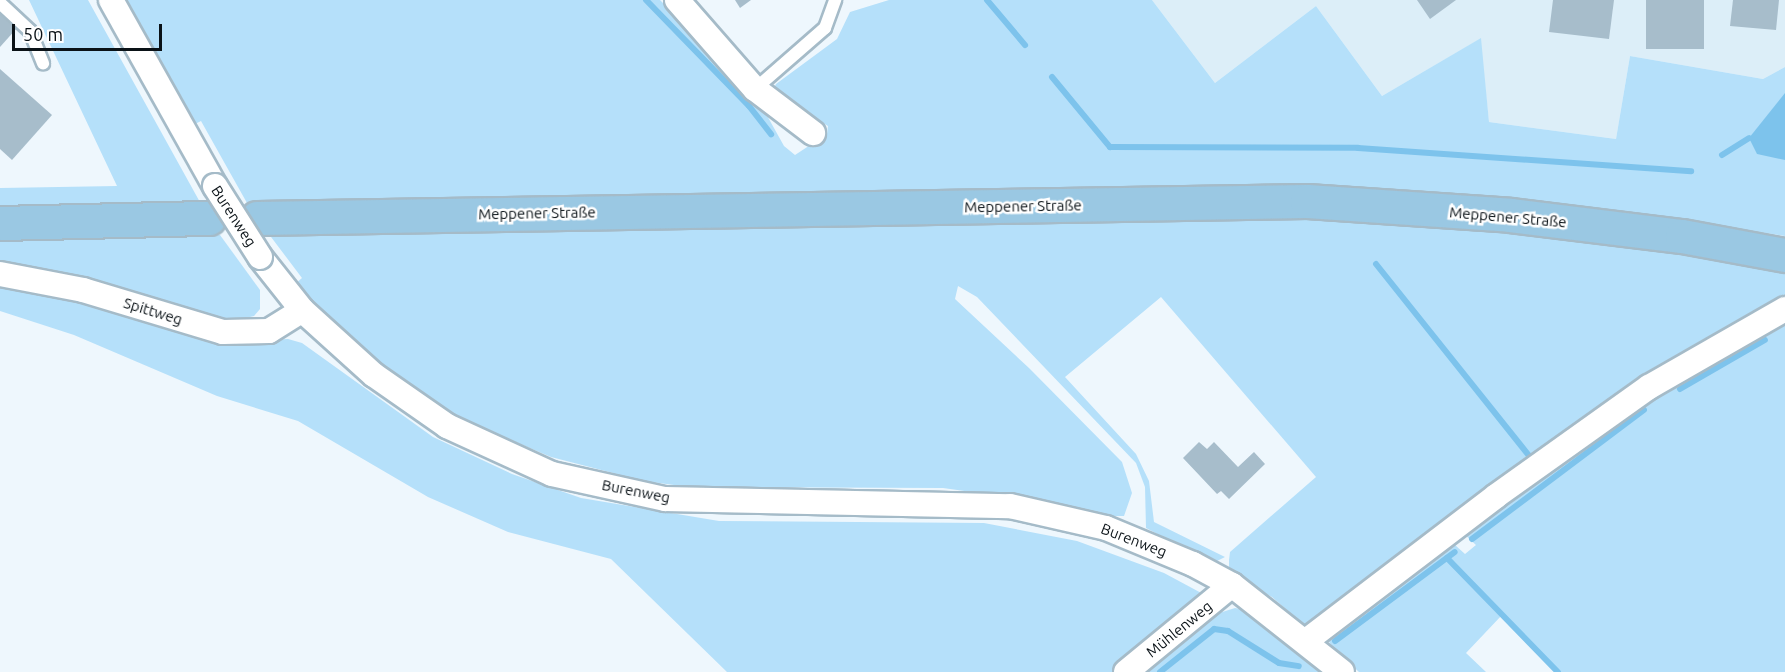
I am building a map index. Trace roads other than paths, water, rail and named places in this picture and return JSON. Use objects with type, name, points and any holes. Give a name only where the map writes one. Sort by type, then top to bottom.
[{"type":"main road","name":"Meppener Straße","points":[[257,218],[1307,201],[1510,215],[1682,236],[1785,255]]},
{"type":"main road","points":[[0,223],[212,202]]},
{"type":"street","name":"Burenweg","points":[[111,0],[212,202],[302,310],[374,375],[447,426],[552,474],[665,499],[1010,506],[1106,528],[1193,564],[1232,585],[1306,641],[1342,672]]},
{"type":"street","points":[[677,0],[754,89],[813,134]]},
{"type":"street","name":"Spittweg","points":[[0,274],[83,290],[223,332],[269,331],[302,310]]},
{"type":"street","points":[[1306,641],[1496,496],[1649,387],[1785,309]]},
{"type":"street","name":"Mühlenweg","points":[[1126,672],[1232,585]]},
{"type":"lane","points":[[754,89],[825,28],[835,0]]},
{"type":"lane","points":[[0,3],[30,31],[43,64]]},
{"type":"waterway","points":[[646,0],[749,106],[771,134]]},
{"type":"waterway","points":[[987,0],[1025,45]]},
{"type":"waterway","points":[[1052,77],[1110,147],[1358,148],[1691,171]]},
{"type":"waterway","points":[[1722,155],[1749,138]]},
{"type":"waterway","points":[[1376,264],[1531,458]]},
{"type":"waterway","points":[[1680,389],[1765,340]]},
{"type":"waterway","points":[[1472,539],[1644,410]]},
{"type":"waterway","points":[[1335,641],[1455,552]]},
{"type":"waterway","points":[[1447,558],[1558,672]]},
{"type":"waterway","points":[[1160,672],[1214,629],[1228,631],[1279,663],[1299,666]]}]
